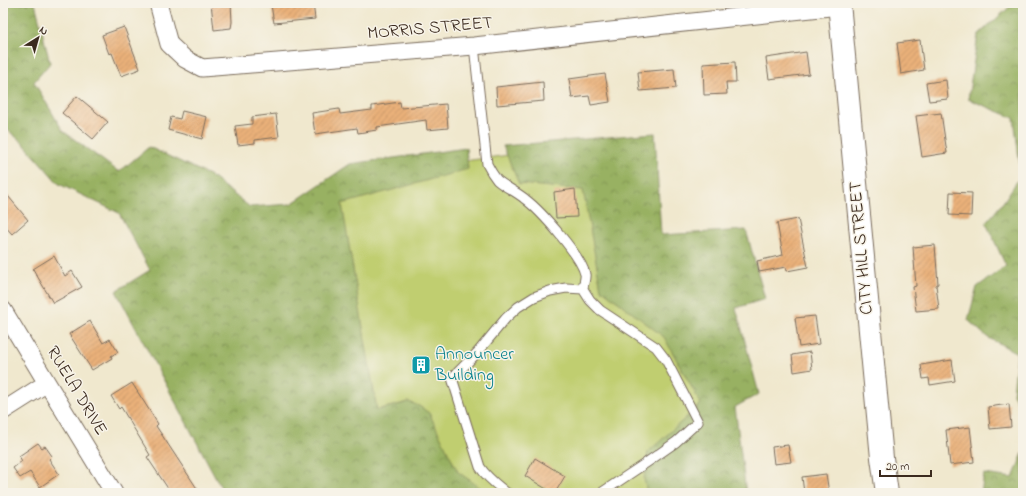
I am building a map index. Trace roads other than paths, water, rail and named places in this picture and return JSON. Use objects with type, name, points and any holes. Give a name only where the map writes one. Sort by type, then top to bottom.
[{"type":"street","name":"MORRIS STREET","points":[[158,3],[169,44],[184,59],[202,68],[474,46],[839,5]]},
{"type":"street","name":"CITY HILL STREET","points":[[839,5],[887,493]]},
{"type":"street","name":"RUELA DRIVE","points":[[3,310],[114,493]]},
{"type":"street","points":[[3,411],[47,383]]},
{"type":"lane","points":[[474,46],[487,164],[492,173],[498,180],[526,200],[539,212],[573,252],[585,275],[582,289],[590,300],[600,310],[656,347],[666,360],[698,422],[676,442],[601,493]]},
{"type":"lane","points":[[507,493],[495,484],[480,467],[452,378],[477,353],[506,318],[518,307],[534,297],[550,291],[566,288],[582,289]]},
{"type":"place","name":"Announcer Building","points":[[421,365]]}]
